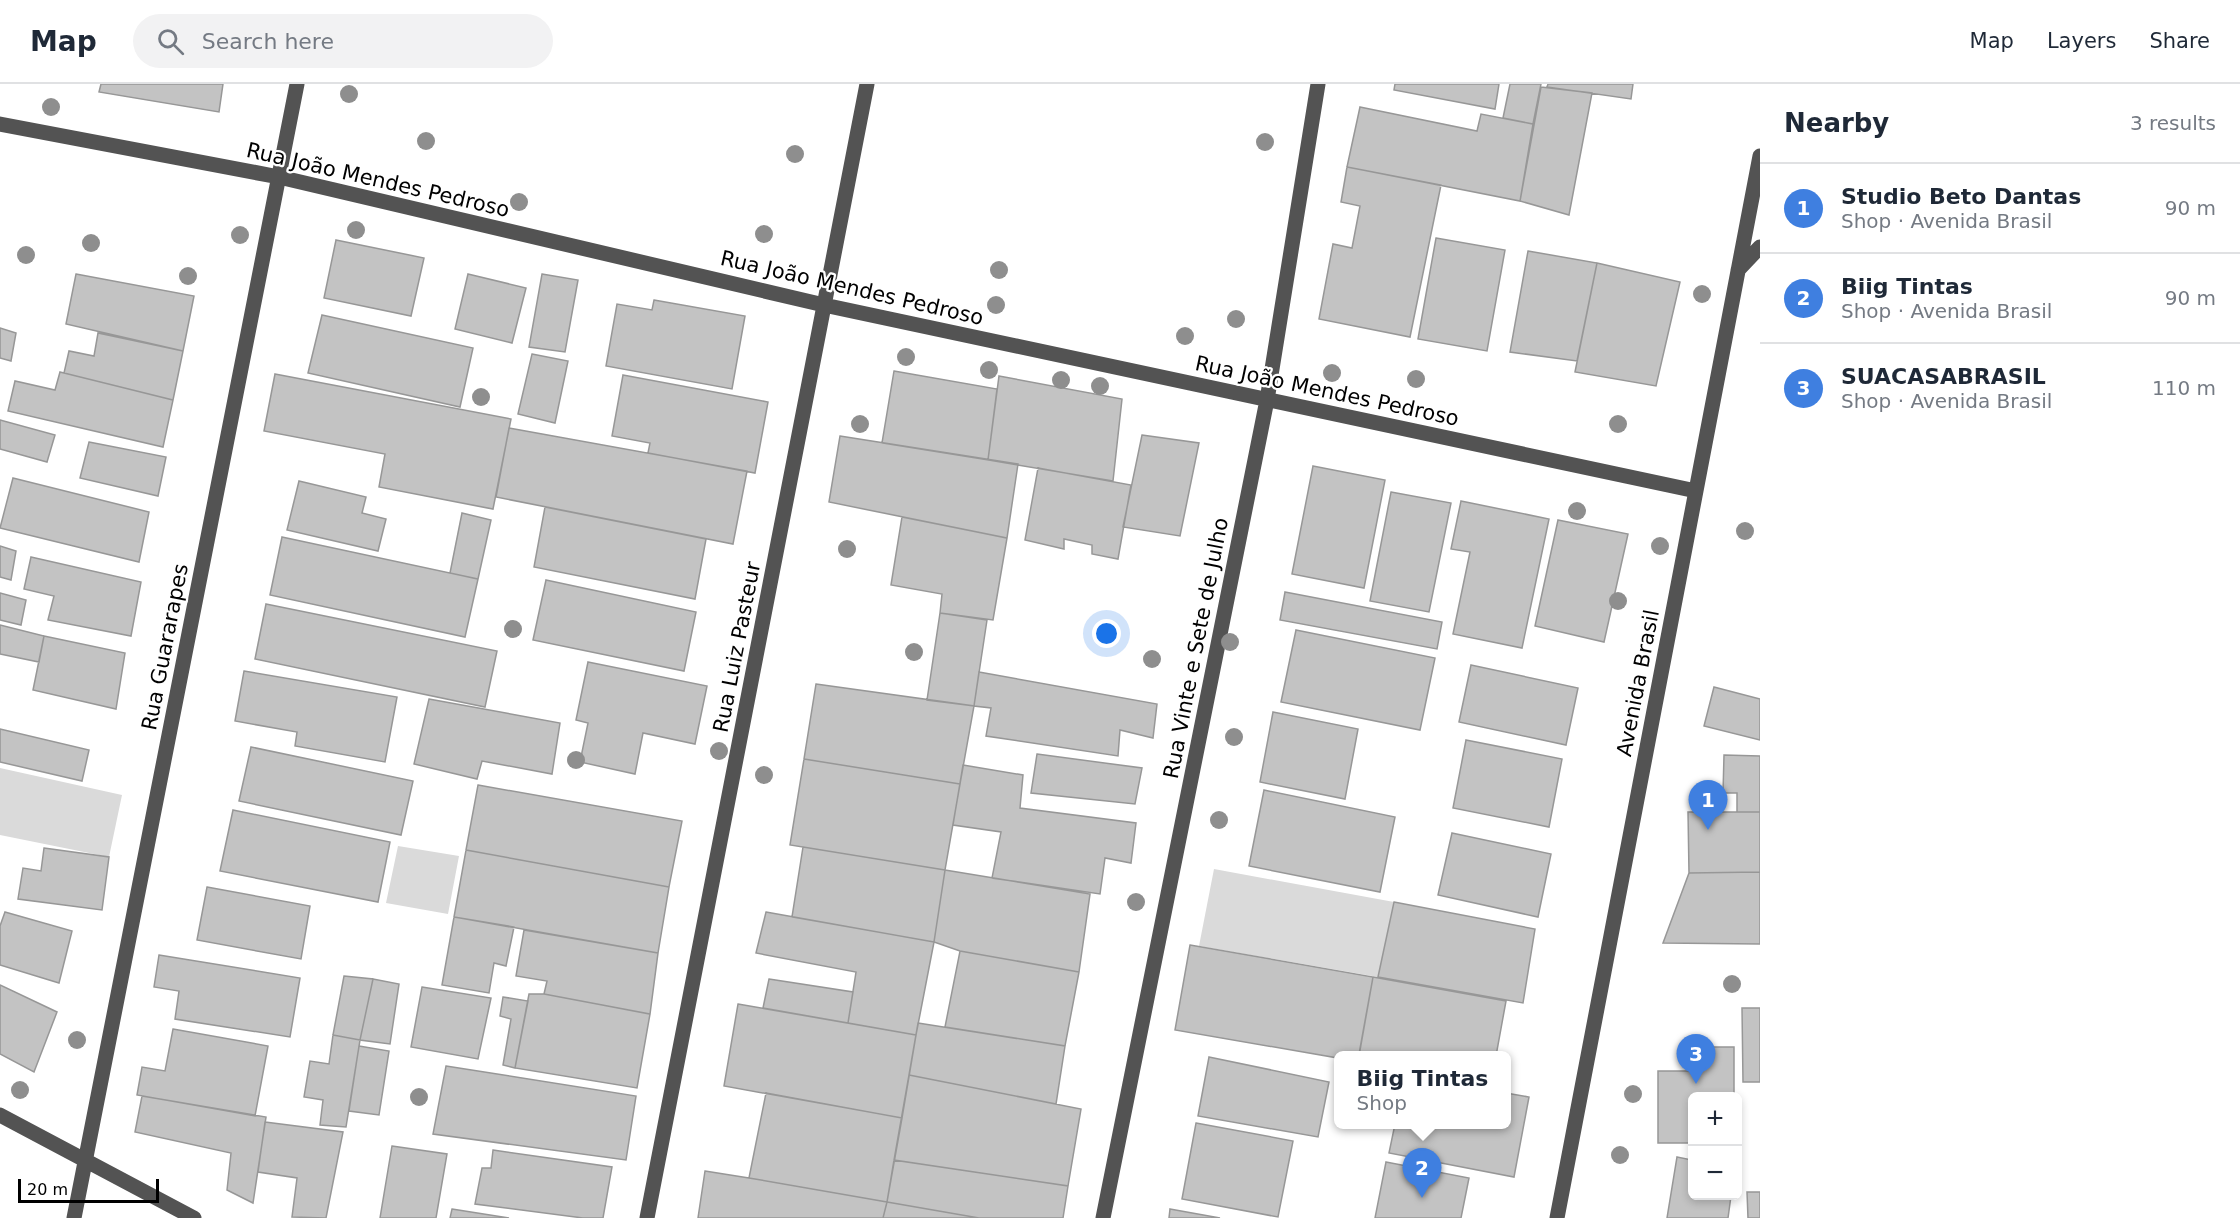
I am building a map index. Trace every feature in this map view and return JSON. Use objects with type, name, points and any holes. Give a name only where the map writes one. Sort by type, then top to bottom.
[{"type":"street","name":"Rua Guararapes","points":[[74,1218],[297,84]]},
{"type":"street","name":"Rua Luiz Pasteur","points":[[647,1218],[867,84]]},
{"type":"street","name":"Rua Vinte e Sete de Julho","points":[[1103,1218],[1267,400],[1318,84]]},
{"type":"street","name":"Rua João Mendes Pedroso","points":[[0,124],[279,177],[824,305],[1696,491]]},
{"type":"street","name":"Avenida Brasil","points":[[1557,1218],[1760,156]]},
{"type":"street","points":[[1738,270],[1760,248]]},
{"type":"street","points":[[0,1115],[194,1218]]},
{"type":"shaded area","points":[[0,768],[122,795],[109,857],[0,835]]},
{"type":"shaded area","points":[[398,846],[459,856],[448,914],[386,903]]},
{"type":"shaded area","points":[[1214,869],[1394,902],[1378,977],[1199,946]]},
{"type":"building","points":[[101,84],[223,84],[219,112],[99,92]]},
{"type":"building","points":[[1395,84],[1499,84],[1495,109],[1394,90]]},
{"type":"building","points":[[1510,84],[1541,84],[1533,124],[1503,118]]},
{"type":"building","points":[[1548,84],[1633,84],[1631,99],[1547,87]]},
{"type":"building","points":[[1541,87],[1592,93],[1569,215],[1520,201]]},
{"type":"building","points":[[1360,107],[1477,131],[1481,114],[1533,124],[1520,201],[1347,167]]},
{"type":"building","points":[[1347,167],[1441,185],[1410,337],[1319,319],[1333,244],[1352,248],[1360,206],[1341,202]]},
{"type":"building","points":[[1436,238],[1505,250],[1487,351],[1418,339]]},
{"type":"building","points":[[336,240],[424,258],[411,316],[324,298]]},
{"type":"building","points":[[1528,251],[1597,263],[1577,361],[1510,352]]},
{"type":"building","points":[[1597,263],[1680,282],[1656,386],[1575,372]]},
{"type":"building","points":[[76,274],[194,296],[183,351],[66,324]]},
{"type":"building","points":[[468,274],[526,288],[512,343],[455,329]]},
{"type":"building","points":[[542,274],[578,280],[565,352],[529,347]]},
{"type":"building","points":[[654,300],[745,316],[732,389],[606,366],[617,304],[652,310]]},
{"type":"building","points":[[322,315],[473,348],[460,407],[308,373]]},
{"type":"building","points":[[0,328],[16,333],[11,361],[0,358]]},
{"type":"building","points":[[98,333],[183,351],[173,400],[64,373],[69,351],[94,356]]},
{"type":"building","points":[[532,354],[568,361],[555,423],[518,414]]},
{"type":"building","points":[[894,371],[997,389],[988,460],[882,443]]},
{"type":"building","points":[[60,372],[173,400],[163,447],[8,411],[15,381],[55,390]]},
{"type":"building","points":[[275,374],[511,419],[493,509],[379,487],[385,454],[264,431]]},
{"type":"building","points":[[623,375],[768,402],[755,473],[648,453],[650,443],[612,436]]},
{"type":"building","points":[[999,376],[1122,399],[1113,481],[988,460]]},
{"type":"building","points":[[0,420],[55,435],[47,462],[0,449]]},
{"type":"building","points":[[509,428],[747,471],[733,544],[496,497]]},
{"type":"building","points":[[1142,435],[1199,443],[1180,536],[1123,527]]},
{"type":"building","points":[[840,436],[1018,464],[1007,538],[829,502]]},
{"type":"building","points":[[89,442],[166,457],[158,496],[80,478]]},
{"type":"building","points":[[1313,466],[1385,480],[1364,588],[1292,574]]},
{"type":"building","points":[[1038,468],[1131,485],[1118,559],[1092,554],[1092,545],[1064,539],[1064,549],[1025,540]]},
{"type":"building","points":[[13,478],[149,512],[139,562],[0,528]]},
{"type":"building","points":[[299,481],[366,497],[362,513],[386,519],[378,551],[287,530]]},
{"type":"building","points":[[1391,492],[1451,503],[1429,612],[1370,601]]},
{"type":"building","points":[[1461,501],[1549,519],[1522,648],[1453,634],[1470,552],[1451,549]]},
{"type":"building","points":[[545,507],[706,539],[695,599],[534,567]]},
{"type":"building","points":[[462,513],[491,520],[478,579],[450,573]]},
{"type":"building","points":[[902,517],[1007,538],[993,620],[940,613],[942,594],[891,585]]},
{"type":"building","points":[[1558,520],[1628,534],[1604,642],[1535,626]]},
{"type":"building","points":[[282,537],[478,579],[465,637],[270,595]]},
{"type":"building","points":[[0,546],[16,551],[11,580],[0,577]]},
{"type":"building","points":[[31,557],[141,582],[131,636],[48,620],[54,596],[24,589]]},
{"type":"building","points":[[546,580],[696,612],[684,671],[533,640]]},
{"type":"building","points":[[1285,592],[1442,622],[1437,649],[1280,620]]},
{"type":"building","points":[[0,593],[26,600],[21,625],[0,620]]},
{"type":"building","points":[[266,604],[497,651],[485,707],[255,659]]},
{"type":"building","points":[[940,613],[987,620],[974,706],[927,700]]},
{"type":"building","points":[[0,625],[44,636],[39,662],[0,654]]},
{"type":"building","points":[[1296,630],[1435,658],[1420,730],[1281,702]]},
{"type":"building","points":[[44,636],[125,653],[116,709],[33,690]]},
{"type":"building","points":[[588,662],[707,686],[695,744],[643,733],[635,774],[580,762],[588,723],[576,720]]},
{"type":"building","points":[[1471,665],[1578,688],[1566,745],[1459,722]]},
{"type":"building","points":[[244,671],[397,697],[385,762],[295,746],[297,732],[235,721]]},
{"type":"building","points":[[979,672],[1157,704],[1153,738],[1120,730],[1118,756],[986,736],[991,708],[974,706]]},
{"type":"building","points":[[816,684],[974,706],[960,784],[804,759]]},
{"type":"building","points":[[1714,687],[1760,699],[1760,740],[1704,726]]},
{"type":"building","points":[[429,699],[560,723],[552,774],[482,761],[477,779],[414,764]]},
{"type":"building","points":[[1273,712],[1358,729],[1345,799],[1260,782]]},
{"type":"building","points":[[0,729],[89,750],[82,781],[0,762]]},
{"type":"building","points":[[1466,740],[1562,759],[1549,827],[1453,808]]},
{"type":"building","points":[[251,747],[413,781],[401,835],[239,801]]},
{"type":"building","points":[[1037,754],[1142,768],[1135,804],[1031,793]]},
{"type":"building","points":[[1724,755],[1760,756],[1760,812],[1737,812],[1737,793],[1723,793]]},
{"type":"building","points":[[804,759],[960,784],[945,870],[790,845]]},
{"type":"building","points":[[963,765],[1023,775],[1020,808],[1136,823],[1131,863],[1105,858],[1100,894],[992,878],[1001,832],[953,825]]},
{"type":"building","points":[[478,785],[682,821],[669,887],[466,850]]},
{"type":"building","points":[[1264,790],[1395,817],[1380,892],[1249,866]]},
{"type":"building","points":[[233,810],[390,842],[378,902],[220,871]]},
{"type":"building","points":[[1688,812],[1760,812],[1760,872],[1689,873]]},
{"type":"building","points":[[1452,833],[1551,854],[1538,917],[1438,895]]},
{"type":"building","points":[[803,847],[945,870],[934,942],[792,917]]},
{"type":"building","points":[[44,848],[109,857],[102,910],[18,899],[23,868],[41,871]]},
{"type":"building","points":[[466,850],[669,887],[658,953],[454,917]]},
{"type":"building","points":[[945,870],[1090,894],[1079,972],[960,951],[934,942]]},
{"type":"building","points":[[1760,872],[1760,944],[1663,943],[1689,873]]},
{"type":"building","points":[[207,887],[310,906],[301,959],[197,940]]},
{"type":"building","points":[[1394,902],[1535,929],[1523,1003],[1378,977]]},
{"type":"building","points":[[5,912],[72,931],[59,983],[0,965],[0,926]]},
{"type":"building","points":[[766,912],[934,942],[916,1035],[848,1023],[856,972],[756,953]]},
{"type":"building","points":[[454,917],[514,927],[506,966],[494,963],[489,993],[442,985]]},
{"type":"building","points":[[524,930],[658,953],[650,1014],[544,994],[547,981],[516,976]]},
{"type":"building","points":[[1190,945],[1373,977],[1360,1051],[1334,1051],[1334,1057],[1175,1030]]},
{"type":"building","points":[[960,951],[1079,972],[1065,1046],[945,1027]]},
{"type":"building","points":[[159,955],[300,978],[290,1037],[175,1019],[179,991],[154,987]]},
{"type":"building","points":[[344,976],[373,979],[360,1040],[333,1035]]},
{"type":"building","points":[[1373,977],[1506,1001],[1497,1051],[1360,1051]]},
{"type":"building","points":[[373,979],[399,984],[390,1044],[360,1040]]},
{"type":"building","points":[[769,979],[853,992],[848,1023],[763,1008]]},
{"type":"building","points":[[0,985],[57,1012],[34,1072],[0,1054]]},
{"type":"building","points":[[422,987],[491,998],[478,1059],[411,1047]]},
{"type":"building","points":[[529,994],[544,994],[650,1014],[637,1088],[515,1068]]},
{"type":"building","points":[[503,997],[528,1001],[515,1068],[503,1065],[511,1019],[500,1016]]},
{"type":"building","points":[[738,1004],[916,1035],[902,1118],[724,1086]]},
{"type":"building","points":[[1742,1008],[1760,1008],[1760,1082],[1743,1082]]},
{"type":"building","points":[[918,1023],[1065,1046],[1056,1104],[909,1075]]},
{"type":"building","points":[[173,1029],[268,1046],[255,1116],[137,1095],[142,1067],[165,1071]]},
{"type":"building","points":[[333,1035],[360,1040],[346,1127],[320,1125],[323,1100],[304,1097],[310,1061],[329,1064]]},
{"type":"building","points":[[359,1046],[389,1051],[379,1115],[349,1111]]},
{"type":"building","points":[[1689,1047],[1734,1047],[1734,1092],[1688,1092],[1688,1143],[1658,1143],[1658,1071],[1689,1071]]},
{"type":"building","points":[[1209,1057],[1329,1082],[1318,1137],[1198,1116]]},
{"type":"building","points":[[446,1066],[636,1096],[626,1160],[433,1134]]},
{"type":"building","points":[[909,1075],[1081,1109],[1068,1186],[894,1160]]},
{"type":"building","points":[[766,1093],[902,1118],[887,1202],[749,1178]]},
{"type":"building","points":[[1511,1094],[1529,1097],[1514,1177],[1389,1153],[1394,1129],[1511,1129]]},
{"type":"building","points":[[142,1096],[266,1117],[253,1203],[227,1190],[231,1153],[135,1132]]},
{"type":"building","points":[[265,1122],[343,1132],[326,1218],[292,1217],[297,1178],[258,1172]]},
{"type":"building","points":[[1196,1123],[1293,1141],[1278,1217],[1182,1199]]},
{"type":"building","points":[[392,1146],[447,1154],[436,1218],[380,1218]]},
{"type":"building","points":[[493,1150],[612,1167],[603,1218],[583,1218],[475,1204],[482,1168],[491,1168]]},
{"type":"building","points":[[1677,1157],[1688,1159],[1688,1200],[1730,1200],[1728,1218],[1667,1218]]},
{"type":"building","points":[[894,1160],[1068,1186],[1063,1218],[979,1218],[887,1202]]},
{"type":"building","points":[[1386,1162],[1469,1178],[1461,1218],[1375,1218]]},
{"type":"building","points":[[705,1171],[887,1202],[883,1218],[698,1218]]},
{"type":"building","points":[[1747,1192],[1760,1192],[1760,1218],[1748,1218]]},
{"type":"building","points":[[887,1202],[979,1218],[883,1218]]},
{"type":"building","points":[[452,1209],[509,1218],[450,1218]]},
{"type":"building","points":[[1170,1209],[1220,1218],[1169,1218]]},
{"type":"place","name":"Studio Beto Dantas","points":[[1708,830]]},
{"type":"place","name":"SUACASABRASIL","points":[[1696,1084]]},
{"type":"place","name":"Biig Tintas","points":[[1422,1198]]}]
